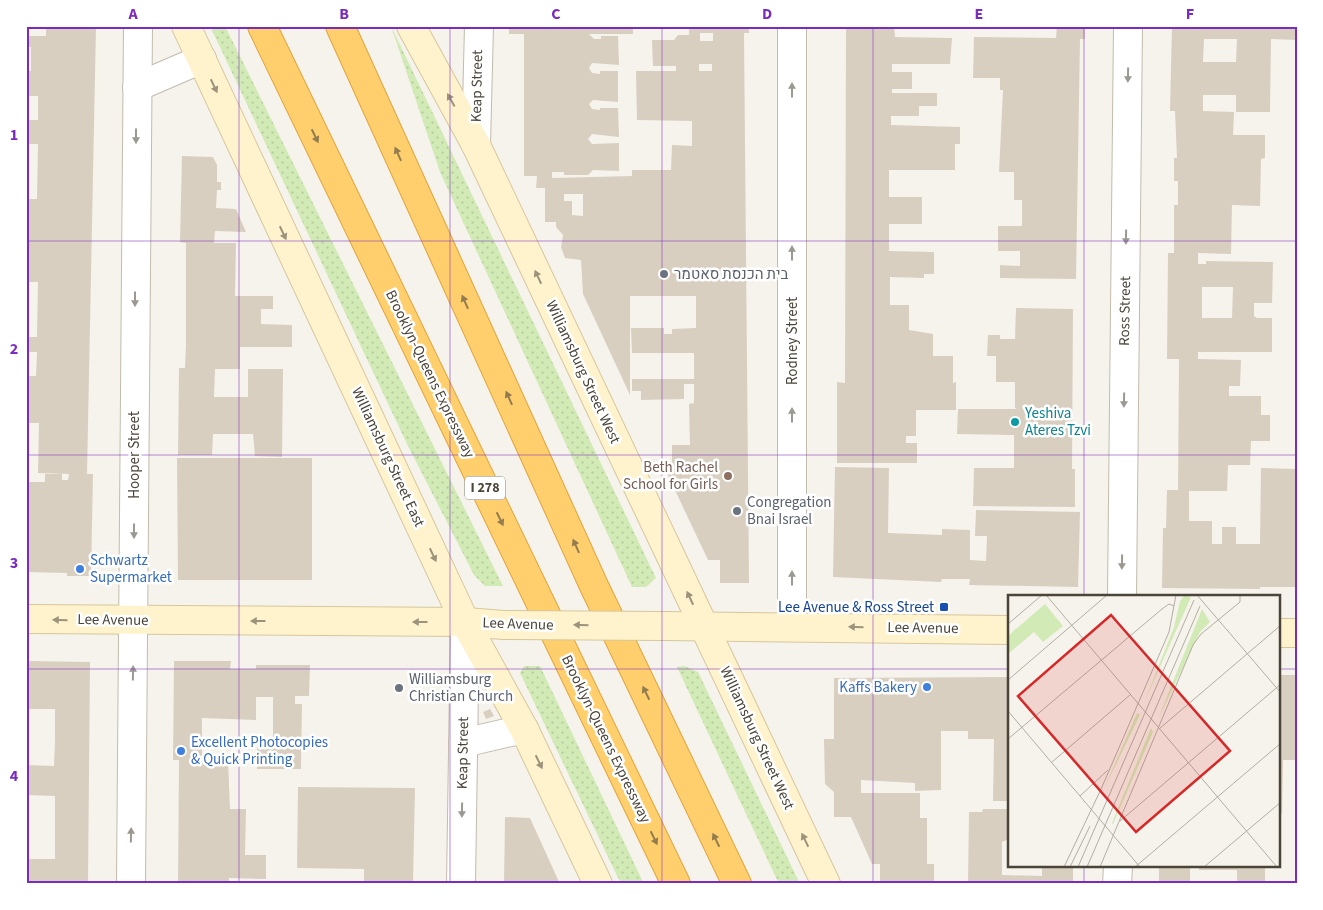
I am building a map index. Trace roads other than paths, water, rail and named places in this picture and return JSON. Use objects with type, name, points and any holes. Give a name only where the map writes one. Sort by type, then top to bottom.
[{"type":"highway","name":"Brooklyn-Queens Expressway","points":[[262,26],[676,884]]},
{"type":"highway","points":[[340,26],[594,586],[737,884]]},
{"type":"main road","name":"Williamsburg Street East","points":[[186,26],[464,622],[524,729],[598,884]]},
{"type":"main road","name":"Williamsburg Street West","points":[[411,26],[476,145],[826,884]]},
{"type":"main road","name":"Lee Avenue","points":[[26,619],[464,622],[1008,630]]},
{"type":"main road","points":[[1280,633],[1297,633]]},
{"type":"street","name":"Hooper Street","points":[[131,884],[138,26]]},
{"type":"street","name":"Keap Street","points":[[476,145],[478,26]]},
{"type":"street","name":"Rodney Street","points":[[792,26],[792,627]]},
{"type":"street","name":"Ross Street","points":[[1122,595],[1128,26]]},
{"type":"street","points":[[137,87],[202,59]]},
{"type":"street","name":"Keap Street","points":[[462,884],[464,622]]},
{"type":"street","points":[[463,743],[524,729]]},
{"type":"street","points":[[1117,884],[1118,868]]},
{"type":"place","name":"בית הכנסת סאטמר","points":[[664,274]]},
{"type":"place","name":"Yeshiva Ateres Tzvi","points":[[1015,422]]},
{"type":"place","name":"Beth Rachel School for Girls","points":[[728,476]]},
{"type":"place","name":"Congregation Bnai Israel","points":[[737,511]]},
{"type":"place","name":"Schwartz Supermarket","points":[[80,569]]},
{"type":"place","name":"Lee Avenue & Ross Street","points":[[944,607]]},
{"type":"place","name":"Kaffs Bakery","points":[[927,687]]},
{"type":"place","name":"Williamsburg Christian Church","points":[[399,688]]},
{"type":"place","name":"Excellent Photocopies & Quick Printing","points":[[181,751]]}]
